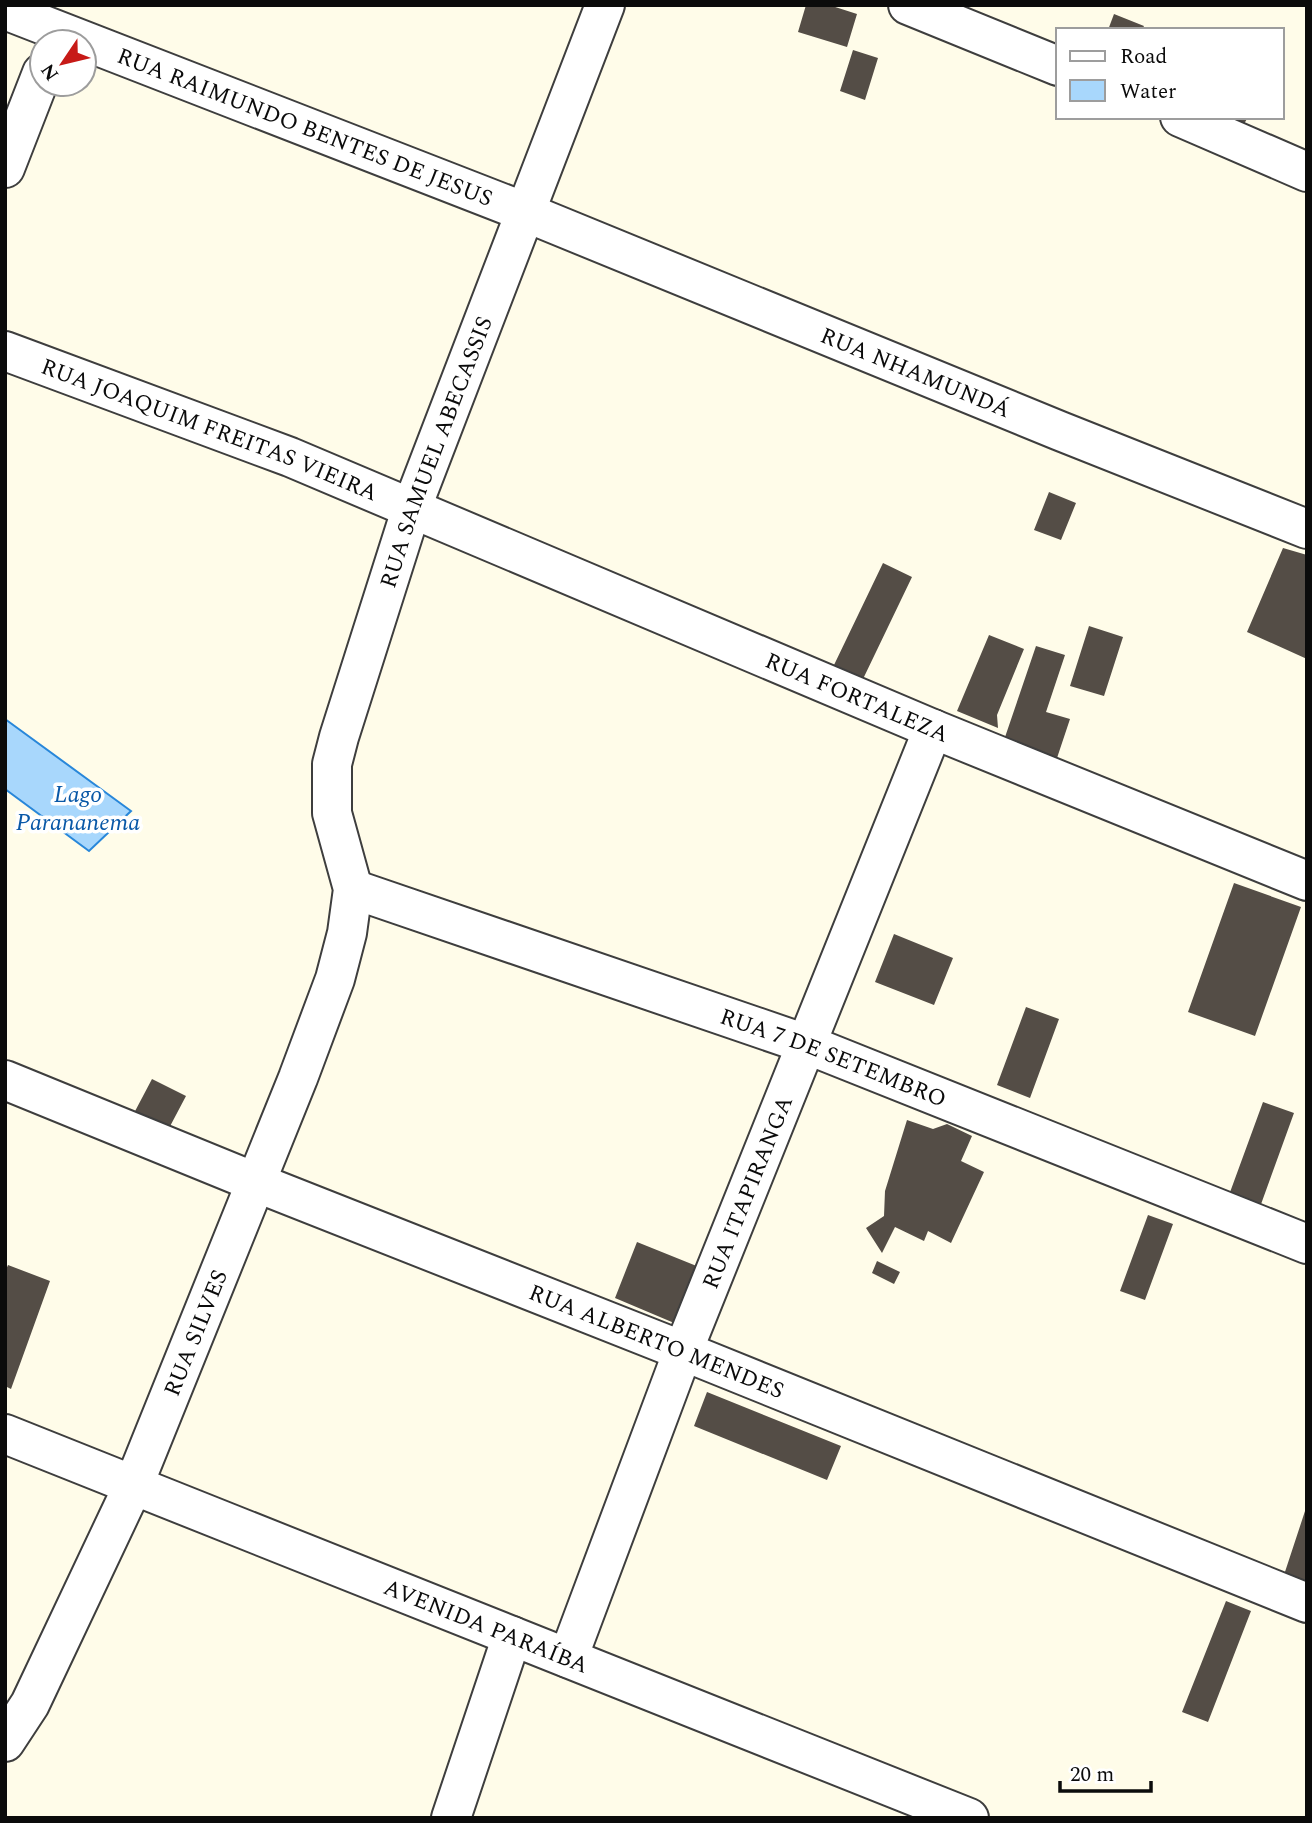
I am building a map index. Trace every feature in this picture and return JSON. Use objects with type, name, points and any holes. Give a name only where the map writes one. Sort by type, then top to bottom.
[{"type":"street","name":"RUA SAMUEL ABECASSIS","points":[[352,899],[332,813],[332,764],[339,737],[412,507],[605,5]]},
{"type":"street","points":[[908,5],[1056,65]]},
{"type":"street","name":"RUA RAIMUNDO BENTES DE JESUS","points":[[5,10],[60,26],[525,212]]},
{"type":"street","points":[[5,168],[32,98]]},
{"type":"street","points":[[1185,119],[1307,172]]},
{"type":"street","name":"RUA NHAMUNDÁ","points":[[525,212],[1307,529]]},
{"type":"street","name":"RUA JOAQUIM FREITAS VIEIRA","points":[[5,351],[290,457],[412,507]]},
{"type":"street","name":"RUA FORTALEZA","points":[[412,507],[933,729],[1307,881]]},
{"type":"street","name":"RUA ITAPIRANGA","points":[[568,1658],[683,1351],[933,729]]},
{"type":"street","name":"RUA 7 DE SETEMBRO","points":[[352,899],[806,1044],[1307,1244]]},
{"type":"street","name":"RUA SILVES","points":[[5,1742],[18,1701],[134,1484],[326,1004],[341,957],[352,899]]},
{"type":"street","name":"RUA ALBERTO MENDES","points":[[5,1080],[1307,1603]]},
{"type":"street","name":"AVENIDA PARAÍBA","points":[[5,1434],[969,1818]]},
{"type":"street","points":[[452,1818],[512,1636]]},
{"type":"water","name":"Lago Parananema","points":[[5,719],[131,811],[89,851],[5,789]]},
{"type":"building","points":[[806,5],[829,5],[857,14],[847,47],[798,32]]},
{"type":"building","points":[[1114,14],[1144,26],[1143,28],[1109,28]]},
{"type":"building","points":[[853,50],[878,58],[865,100],[840,91]]},
{"type":"building","points":[[1234,119],[1247,119],[1244,124]]},
{"type":"building","points":[[1049,492],[1076,503],[1061,540],[1034,530]]},
{"type":"building","points":[[1283,548],[1307,555],[1307,659],[1247,632]]},
{"type":"building","points":[[883,563],[912,577],[863,679],[834,665]]},
{"type":"building","points":[[1089,626],[1123,637],[1104,696],[1070,686]]},
{"type":"building","points":[[989,635],[1024,649],[997,715],[998,728],[957,711]]},
{"type":"building","points":[[1036,646],[1065,655],[1046,712],[1070,719],[1056,761],[1003,743]]},
{"type":"building","points":[[1234,883],[1301,907],[1255,1036],[1188,1012]]},
{"type":"building","points":[[894,934],[953,958],[934,1005],[875,982]]},
{"type":"building","points":[[1026,1007],[1059,1019],[1030,1098],[997,1085]]},
{"type":"building","points":[[152,1079],[186,1096],[167,1132],[133,1115]]},
{"type":"building","points":[[1263,1102],[1294,1113],[1260,1207],[1229,1195]]},
{"type":"building","points":[[907,1120],[933,1129],[947,1124],[972,1136],[961,1161],[984,1172],[951,1243],[928,1231],[924,1241],[895,1227],[882,1253],[866,1228],[884,1216],[885,1191]]},
{"type":"building","points":[[1148,1215],[1173,1224],[1145,1300],[1120,1291]]},
{"type":"building","points":[[637,1242],[709,1271],[686,1328],[615,1298]]},
{"type":"building","points":[[877,1261],[900,1272],[894,1284],[872,1273]]},
{"type":"building","points":[[8,1265],[50,1281],[11,1389],[5,1386],[5,1272]]},
{"type":"building","points":[[707,1392],[841,1446],[827,1480],[694,1426]]},
{"type":"building","points":[[1307,1508],[1307,1590],[1282,1581]]},
{"type":"building","points":[[1226,1601],[1251,1611],[1208,1722],[1182,1712]]}]
